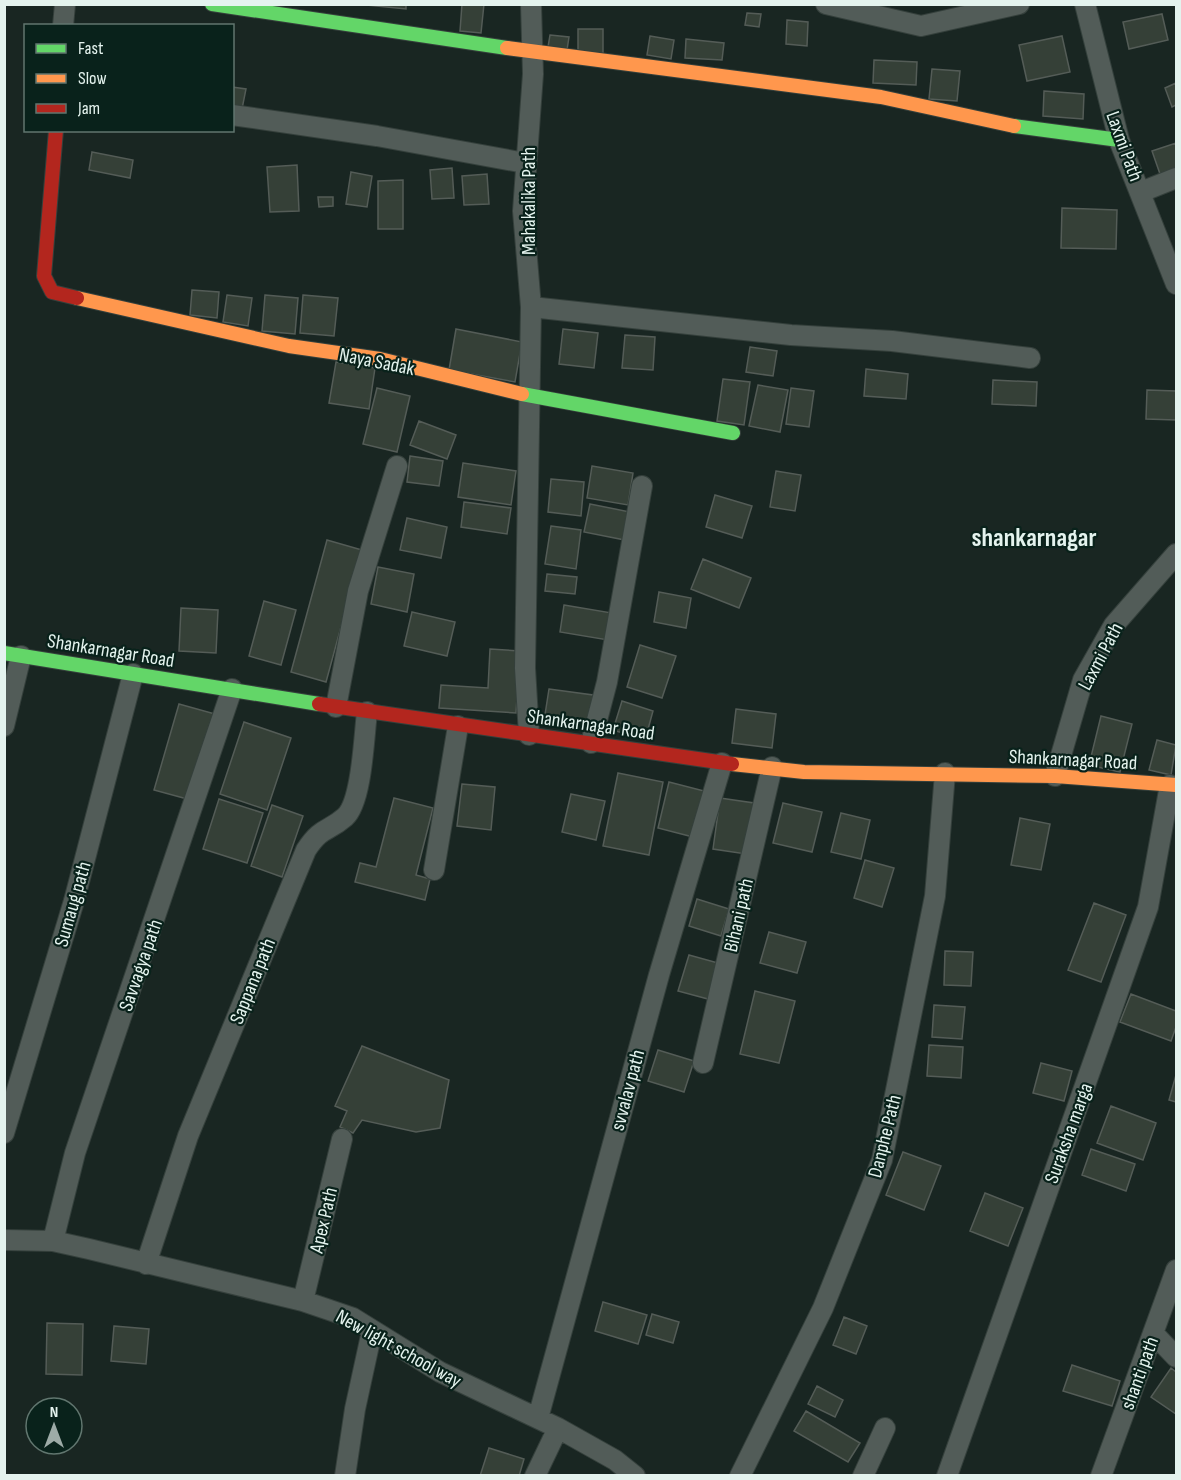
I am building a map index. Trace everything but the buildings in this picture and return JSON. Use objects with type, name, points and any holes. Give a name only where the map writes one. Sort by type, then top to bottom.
[{"type":"street","points":[[63,24],[64,4]]},
{"type":"street","points":[[212,4],[532,52],[881,97],[1023,128],[1119,140]]},
{"type":"street","name":"Mahakalika Path","points":[[531,4],[533,74],[523,211],[531,307],[532,397]]},
{"type":"street","points":[[826,4],[921,26],[1019,4]]},
{"type":"street","name":"Laxmi Path","points":[[1085,4],[1119,140],[1176,284]]},
{"type":"street","points":[[234,115],[377,136],[525,163]]},
{"type":"street","name":"Naya Sadak","points":[[56,132],[44,276],[52,292],[289,346],[380,359],[532,397]]},
{"type":"street","points":[[1141,192],[1176,178]]},
{"type":"street","points":[[531,307],[790,334],[892,341],[1030,358]]},
{"type":"street","points":[[529,735],[525,668],[532,397],[733,433]]},
{"type":"street","points":[[336,707],[358,591],[397,466]]},
{"type":"street","points":[[591,743],[607,682],[642,486]]},
{"type":"street","name":"Laxmi Path","points":[[1055,776],[1083,680],[1113,625],[1176,554]]},
{"type":"street","points":[[4,726],[13,654]]},
{"type":"street","name":"Shankarnagar Road","points":[[13,654],[367,712],[529,735],[546,740],[591,743],[722,763],[804,772],[1055,776],[1173,785]]},
{"type":"street","name":"Sumaug path","points":[[4,1133],[74,901],[134,674]]},
{"type":"street","name":"Savvagya path","points":[[53,1241],[75,1153],[232,689]]},
{"type":"street","name":"Sappana path","points":[[146,1264],[188,1136],[306,850],[318,833],[346,817],[356,799],[367,712]]},
{"type":"street","points":[[434,870],[458,726]]},
{"type":"street","name":"svvalav path","points":[[538,1418],[659,975],[722,763]]},
{"type":"street","name":"Bihani path","points":[[703,1063],[772,767]]},
{"type":"street","name":"Danphe Path","points":[[740,1476],[823,1308],[882,1160],[935,896],[945,773]]},
{"type":"street","name":"Suraksha marga","points":[[947,1476],[1148,907],[1173,785]]},
{"type":"street","name":"Apex Path","points":[[303,1300],[342,1139]]},
{"type":"street","name":"New light school way","points":[[4,1240],[53,1241],[303,1300],[353,1318],[450,1377],[558,1428],[615,1460],[635,1476]]},
{"type":"street","name":"shanti path","points":[[1101,1476],[1176,1270]]},
{"type":"street","points":[[345,1476],[355,1409],[372,1331]]},
{"type":"street","points":[[1153,1333],[1176,1357]]},
{"type":"street","points":[[535,1476],[558,1428]]},
{"type":"street","points":[[863,1476],[885,1428]]},
{"type":"traffic: fast","points":[[212,4],[507,48]]},
{"type":"traffic: fast","points":[[1014,126],[1119,140]]},
{"type":"traffic: fast","points":[[522,394],[733,433]]},
{"type":"traffic: fast","points":[[4,653],[319,704]]},
{"type":"traffic: slow","points":[[507,48],[881,97],[1014,126]]},
{"type":"traffic: slow","points":[[77,298],[289,346],[380,359],[522,394]]},
{"type":"traffic: slow","points":[[732,764],[804,772],[1055,776],[1176,785]]},
{"type":"traffic: jam","points":[[56,132],[44,276],[52,292],[77,298]]},
{"type":"traffic: jam","points":[[319,704],[732,764]]},
{"type":"district","name":"shankarnagar","points":[[1034,537]]}]
